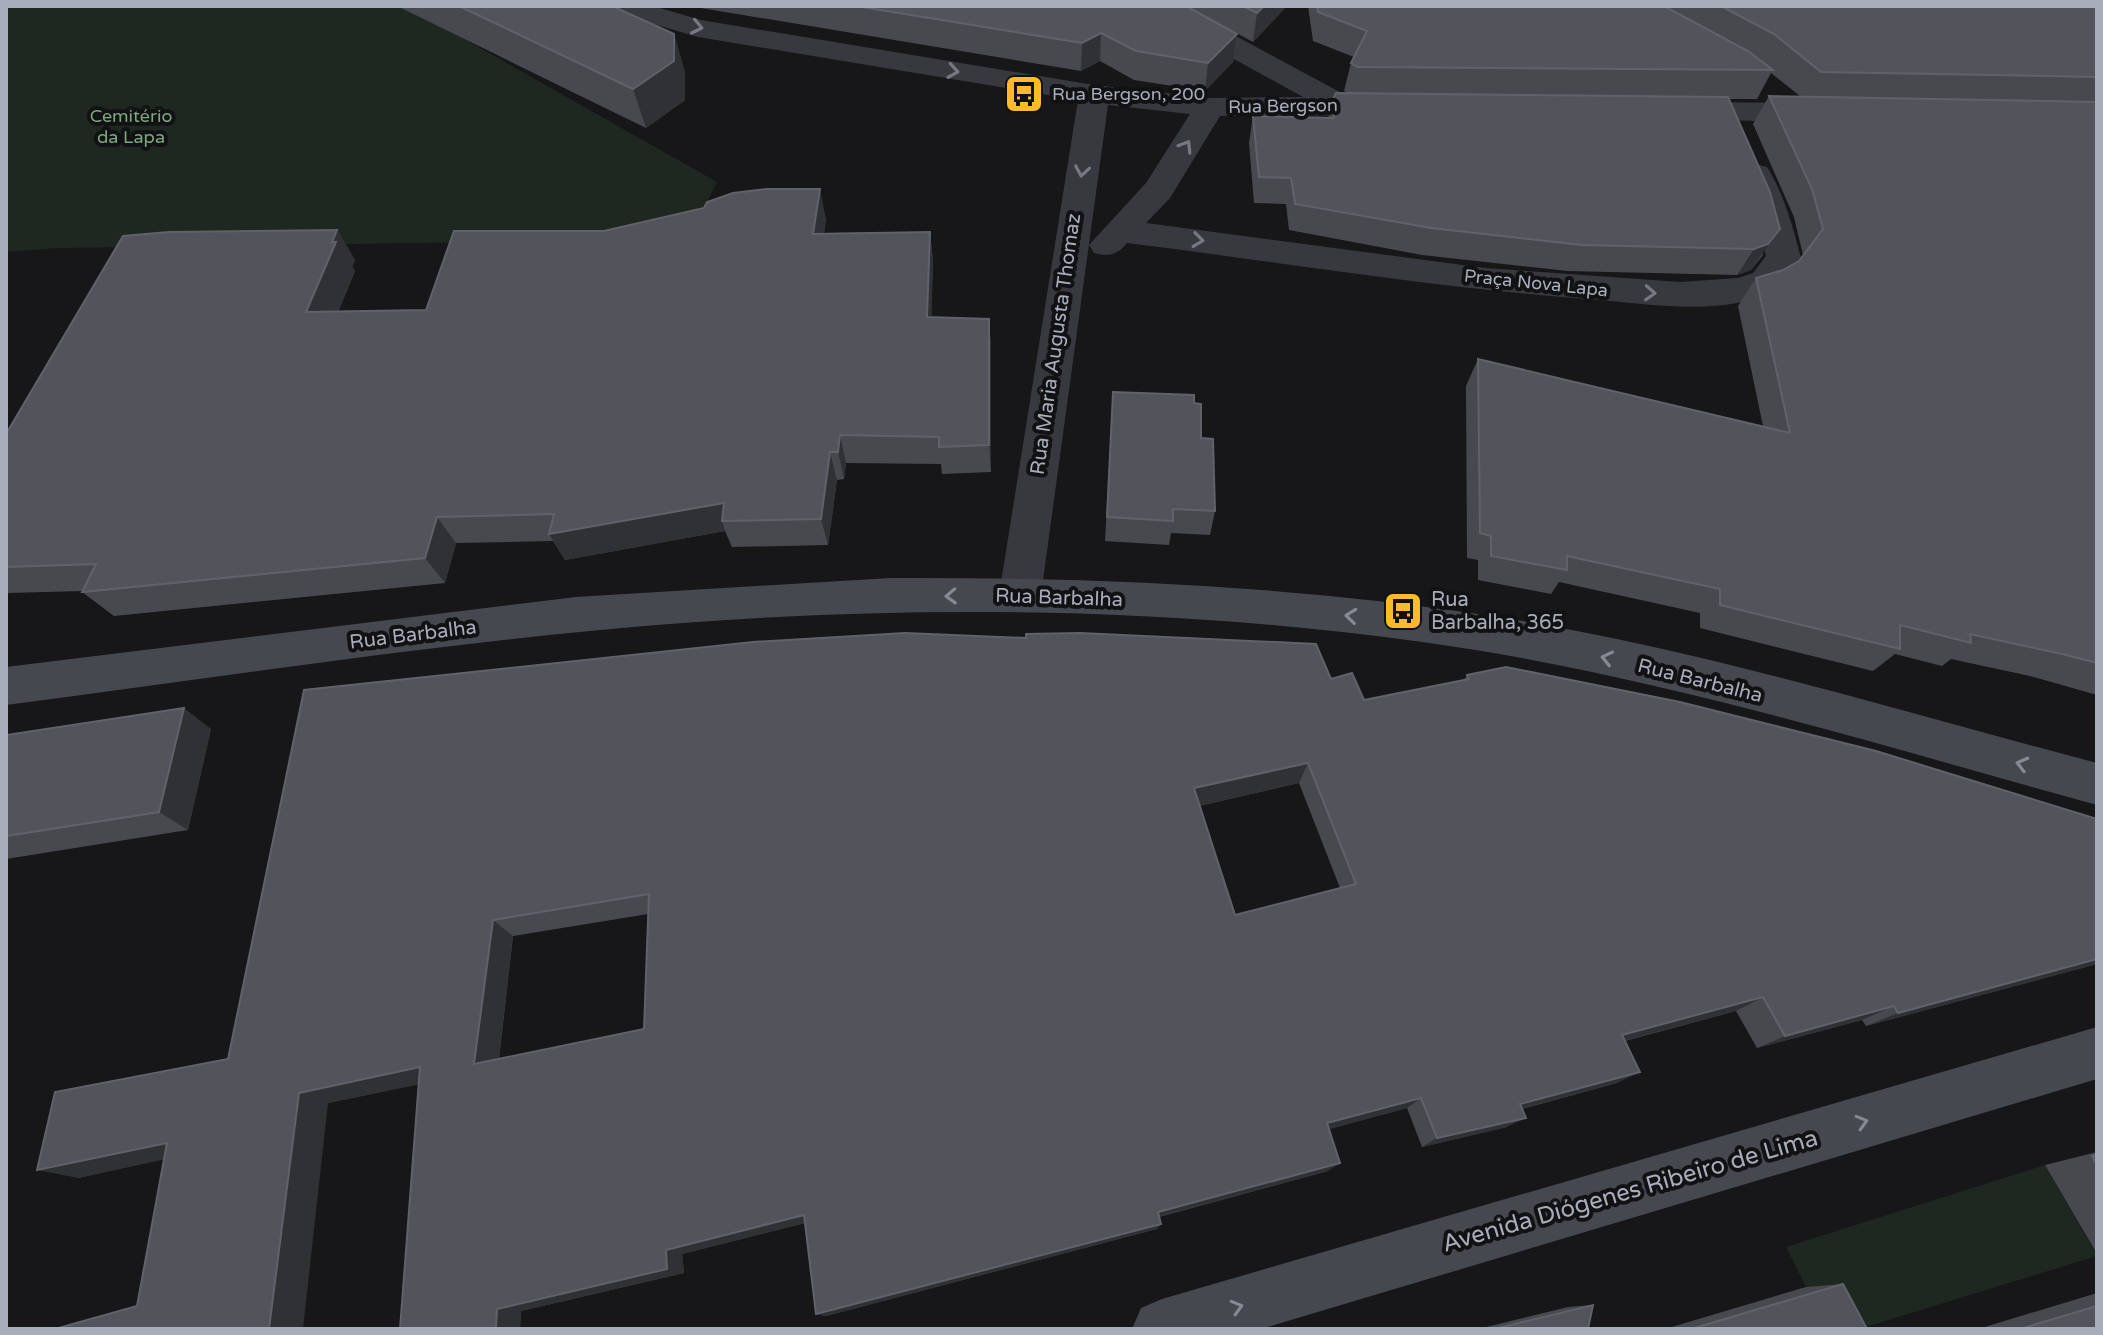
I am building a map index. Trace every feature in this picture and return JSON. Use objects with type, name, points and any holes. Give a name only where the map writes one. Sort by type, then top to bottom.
[{"type":"main road","name":"Rua Barbalha","points":[[6,686],[578,615],[761,602],[1020,595],[1223,604],[1409,622],[1549,645],[1714,683],[2097,784]]},
{"type":"main road","name":"Avenida Diógenes Ribeiro de Lima","points":[[1162,1329],[2097,1053]]},
{"type":"street","name":"Rua Bergson","points":[[622,6],[698,28],[1094,94],[1210,107],[1423,106]]},
{"type":"street","points":[[1159,6],[1341,105]]},
{"type":"street","points":[[1759,80],[1795,112]]},
{"type":"street","name":"Rua Maria Augusta Thomaz","points":[[1020,595],[1094,94]]},
{"type":"street","points":[[1063,290],[1158,190],[1210,107]]},
{"type":"street","points":[[1649,110],[1843,113]]},
{"type":"street","name":"Praça Nova Lapa","points":[[1120,231],[1585,290],[1680,294],[1742,290],[1765,281],[1779,269],[1784,258],[1774,218],[1728,112]]},
{"type":"green space","name":"Cemitério da Lapa","points":[[6,6],[417,6],[459,36],[717,182],[703,210],[631,240],[58,248],[6,252]]},
{"type":"green space","points":[[2045,1165],[2097,1256],[1859,1329],[1827,1329],[1786,1247]]},
{"type":"building","points":[[459,6],[612,6],[674,34],[674,61],[633,89]]},
{"type":"building","points":[[856,6],[1186,6],[1237,34],[1208,63],[1136,51],[1101,33],[1082,43]]},
{"type":"building","points":[[1243,6],[1264,6],[1257,13]]},
{"type":"building","points":[[1317,6],[1664,6],[1748,51],[1773,70],[1358,67],[1351,63],[1367,31],[1318,12]]},
{"type":"building","points":[[1721,6],[2097,6],[2097,77],[1821,72],[1774,34]]},
{"type":"building","points":[[1336,93],[1728,97],[1770,192],[1780,229],[1768,244],[1754,249],[1581,245],[1431,228],[1295,204],[1291,178],[1259,177],[1253,116],[1334,118],[1332,101]]},
{"type":"building","points":[[1769,96],[2097,102],[2097,663],[1970,634],[1971,643],[1900,625],[1900,649],[1720,605],[1720,589],[1567,556],[1567,570],[1491,556],[1491,536],[1480,533],[1478,359],[1790,433],[1756,278],[1783,270],[1799,261],[1823,229],[1812,189]]},
{"type":"building","points":[[767,189],[820,189],[813,234],[930,232],[927,317],[989,319],[989,445],[939,447],[939,437],[840,435],[838,452],[830,452],[821,519],[722,521],[724,503],[549,534],[554,514],[437,517],[425,558],[82,592],[96,564],[6,567],[6,434],[123,236],[169,232],[337,230],[332,242],[336,242],[306,312],[426,310],[454,231],[604,231],[704,208],[707,202],[733,193]]},
{"type":"building","points":[[1113,392],[1194,395],[1194,403],[1201,404],[1201,438],[1213,439],[1215,511],[1173,509],[1173,521],[1107,517]]},
{"type":"building","points":[[905,633],[1026,638],[1026,634],[1080,633],[1316,644],[1331,679],[1352,673],[1364,700],[1469,679],[1467,675],[1506,667],[1680,702],[1876,751],[2097,819],[2097,959],[1898,1013],[1894,1006],[1785,1036],[1763,997],[1622,1035],[1640,1072],[1520,1104],[1526,1118],[1437,1138],[1421,1098],[1327,1123],[1340,1163],[1158,1212],[1161,1224],[816,1314],[804,1215],[666,1250],[667,1269],[497,1309],[496,1328],[400,1329],[420,1067],[299,1093],[269,1329],[55,1329],[137,1306],[167,1143],[37,1170],[55,1092],[228,1059],[304,690],[753,642]],"holes":[[[1308,763],[1356,884],[1235,915],[1194,788]],[[649,894],[644,1029],[474,1064],[493,920]]]},
{"type":"building","points":[[184,708],[159,812],[6,836],[6,735]]},
{"type":"building","points":[[1843,1284],[1867,1329],[1691,1329]]},
{"type":"building","points":[[1593,1305],[1588,1329],[1494,1329]]},
{"type":"building","points":[[2097,1306],[2097,1329],[2020,1329]]},
{"type":"place","name":"Rua Bergson, 200","points":[[1024,94]]},
{"type":"place","name":"Rua Barbalha, 365","points":[[1403,611]]}]
